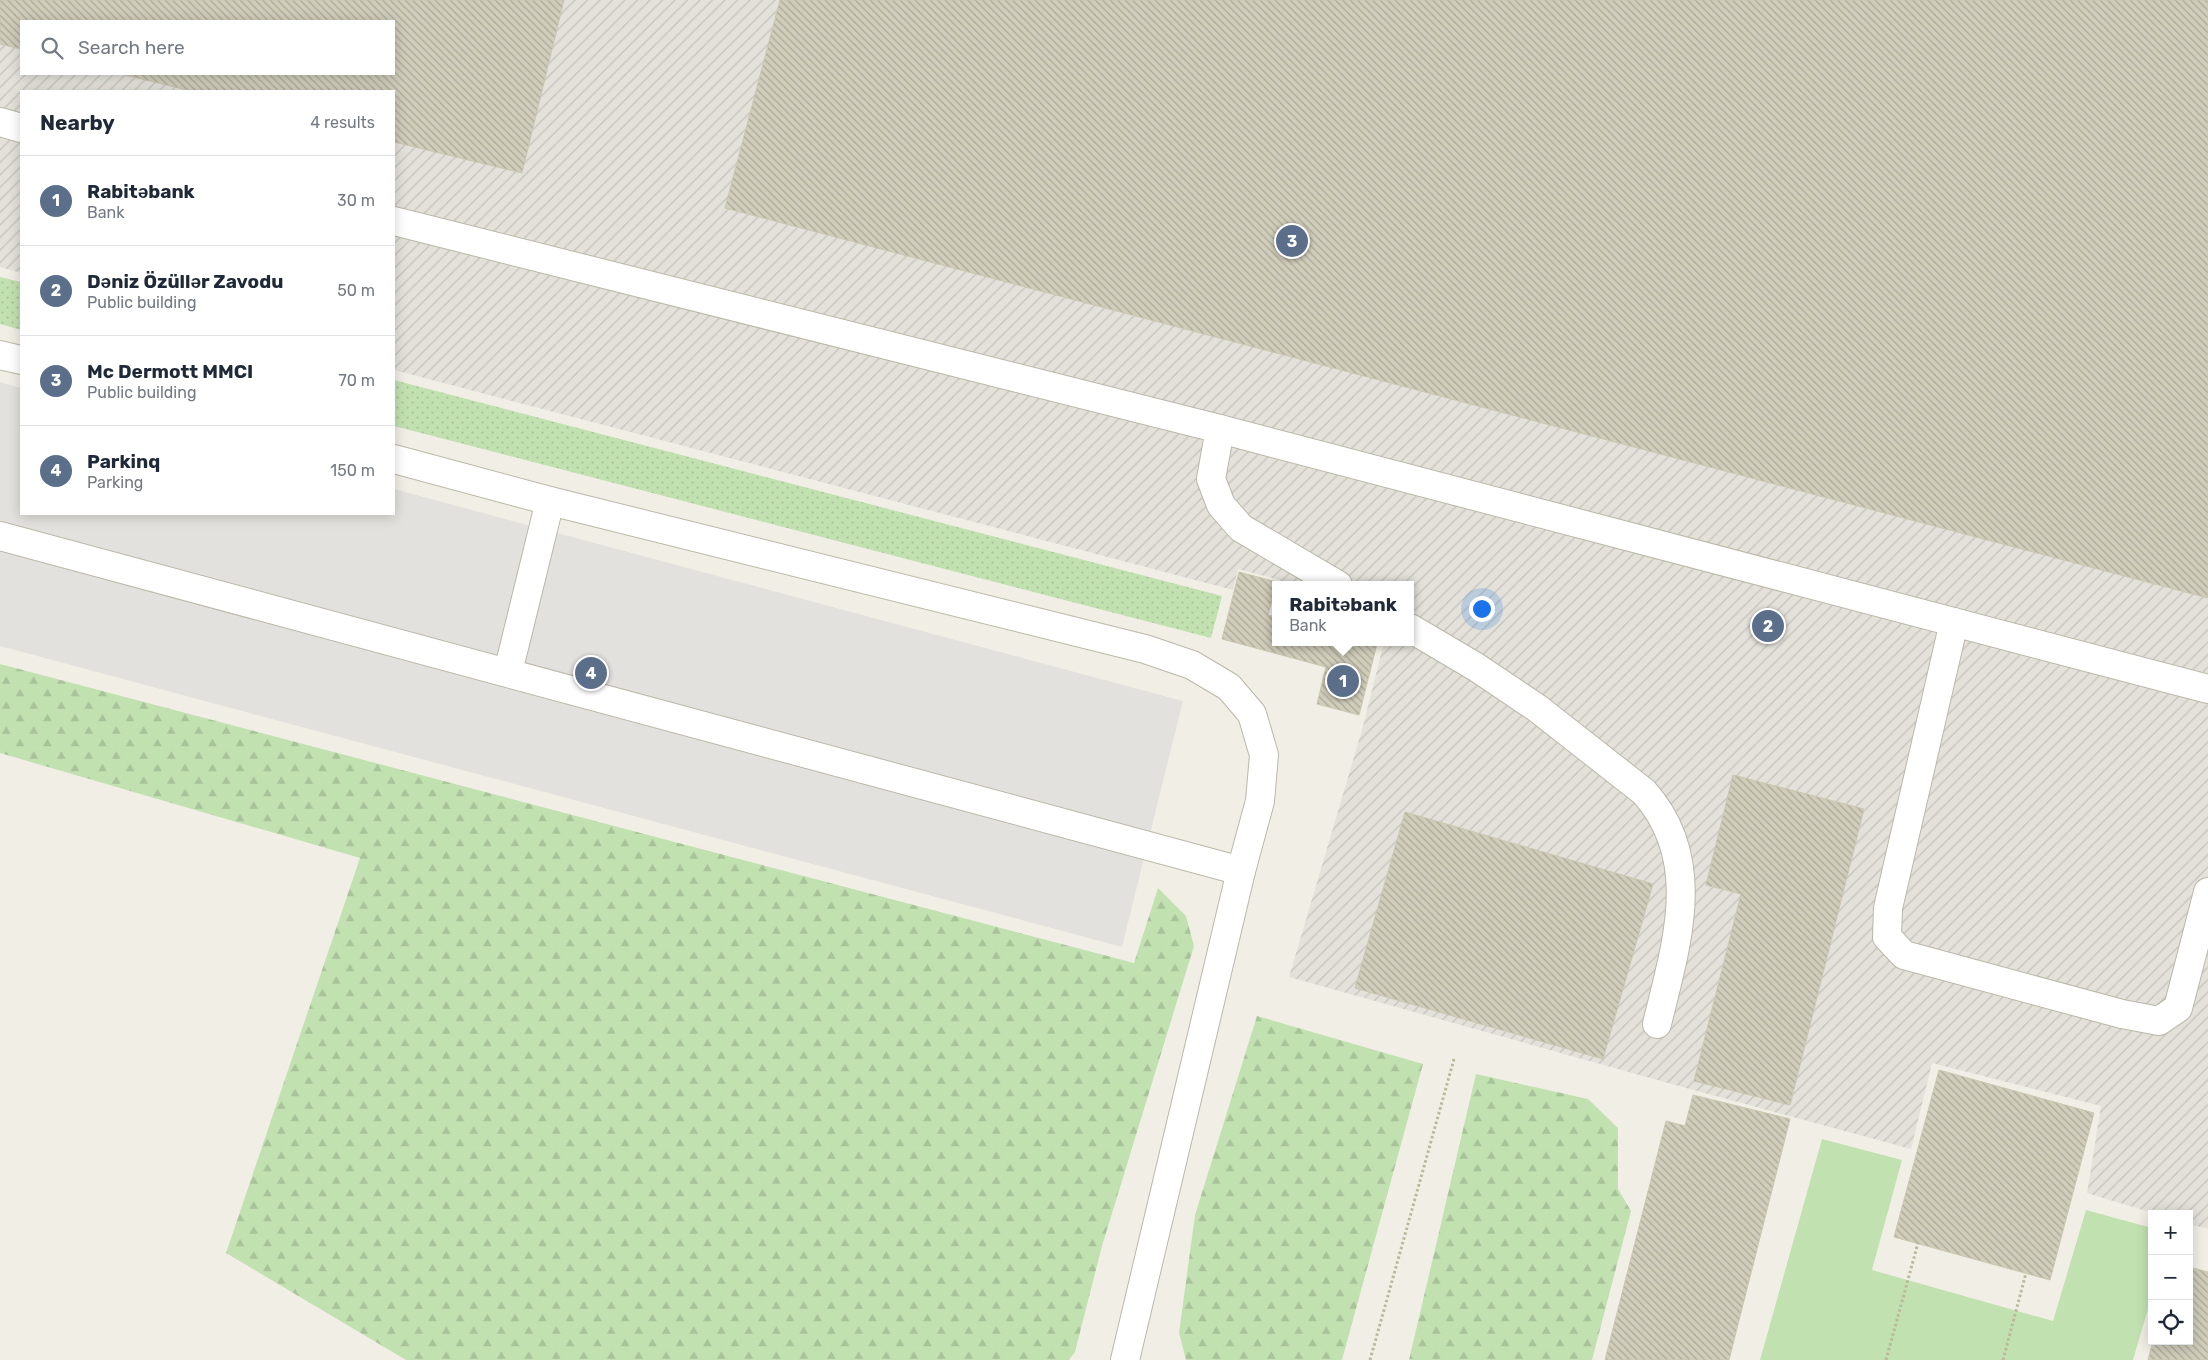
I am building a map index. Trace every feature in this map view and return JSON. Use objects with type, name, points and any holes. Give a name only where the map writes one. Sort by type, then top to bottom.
[{"type":"street","points":[[0,122],[20,128]]},
{"type":"street","points":[[395,221],[1220,430],[2208,688]]},
{"type":"street","points":[[0,355],[20,360]]},
{"type":"street","points":[[1220,430],[1211,479],[1221,505],[1241,528],[1331,581]]},
{"type":"street","points":[[395,459],[550,501],[1145,649],[1192,664],[1229,687],[1252,714],[1264,756],[1260,801],[1241,871],[1125,1360]]},
{"type":"street","points":[[508,672],[550,501]]},
{"type":"street","points":[[0,536],[1241,871]]},
{"type":"street","points":[[1954,622],[1888,908],[1887,937],[1904,955],[2122,1014],[2159,1021],[2178,1008],[2208,892]]},
{"type":"street","points":[[1414,630],[1476,667],[1537,708],[1644,792],[1657,807],[1672,841],[1679,864],[1682,897],[1679,933],[1657,1024]]},
{"type":"path","points":[[1370,1360],[1454,1059]]},
{"type":"path","points":[[1886,1360],[1918,1243]]},
{"type":"path","points":[[2003,1360],[2026,1273]]},
{"type":"shaded area","points":[[0,0],[2208,0],[2208,1229],[2193,1225],[2193,1210],[2148,1210],[2148,1212],[2087,1193],[2101,1106],[1932,1063],[1911,1149],[1289,977],[1362,730],[1383,646],[1414,646],[1414,581],[1280,581],[1238,569],[1233,590],[395,370],[395,90],[20,90],[20,273],[0,267]]},
{"type":"shaded area","points":[[0,382],[20,388],[20,515],[395,515],[395,489],[1183,701],[1122,947],[0,646]]},
{"type":"green space","points":[[0,277],[20,282],[20,330],[0,324]]},
{"type":"green space","points":[[395,380],[1222,596],[1211,638],[395,426]]},
{"type":"green space","points":[[0,664],[1134,963],[1158,888],[1186,916],[1194,946],[1102,1246],[1075,1352],[1069,1360],[406,1360],[226,1253],[360,858],[0,753]]},
{"type":"green space","points":[[1257,1016],[1423,1064],[1342,1360],[1186,1360],[1179,1333],[1195,1215]]},
{"type":"green space","points":[[1476,1074],[1588,1099],[1618,1128],[1618,1189],[1631,1211],[1592,1360],[1409,1360]]},
{"type":"green space","points":[[1822,1139],[1902,1160],[1872,1270],[2053,1321],[2086,1210],[2148,1227],[2148,1309],[2133,1360],[1760,1360]]},
{"type":"building","points":[[0,0],[564,0],[522,173],[395,142],[395,90],[187,90],[125,75],[395,75],[395,20],[20,20],[20,49],[0,44]]},
{"type":"building","points":[[780,0],[2208,0],[2208,598],[725,208]]},
{"type":"building","points":[[1239,572],[1273,581],[1272,600],[1268,615],[1272,616],[1272,646],[1376,646],[1359,715],[1317,704],[1326,667],[1222,639]]},
{"type":"building","points":[[1733,775],[1864,809],[1790,1105],[1694,1081],[1741,894],[1706,885]]},
{"type":"building","points":[[1405,812],[1653,884],[1603,1059],[1355,988]]},
{"type":"building","points":[[1939,1070],[2094,1113],[2050,1280],[1894,1237]]},
{"type":"building","points":[[1693,1095],[1790,1119],[1729,1360],[1605,1360],[1666,1121],[1685,1126]]},
{"type":"building","points":[[2193,1268],[2208,1272],[2208,1360],[2148,1360],[2152,1345],[2193,1345]]},
{"type":"place","name":"Mc Dermott MMCI","points":[[1292,241]]},
{"type":"place","name":"Dəniz Özüllər Zavodu","points":[[1768,626]]},
{"type":"place","name":"Parkinq","points":[[591,673]]},
{"type":"place","name":"Rabitəbank","points":[[1343,681]]}]
